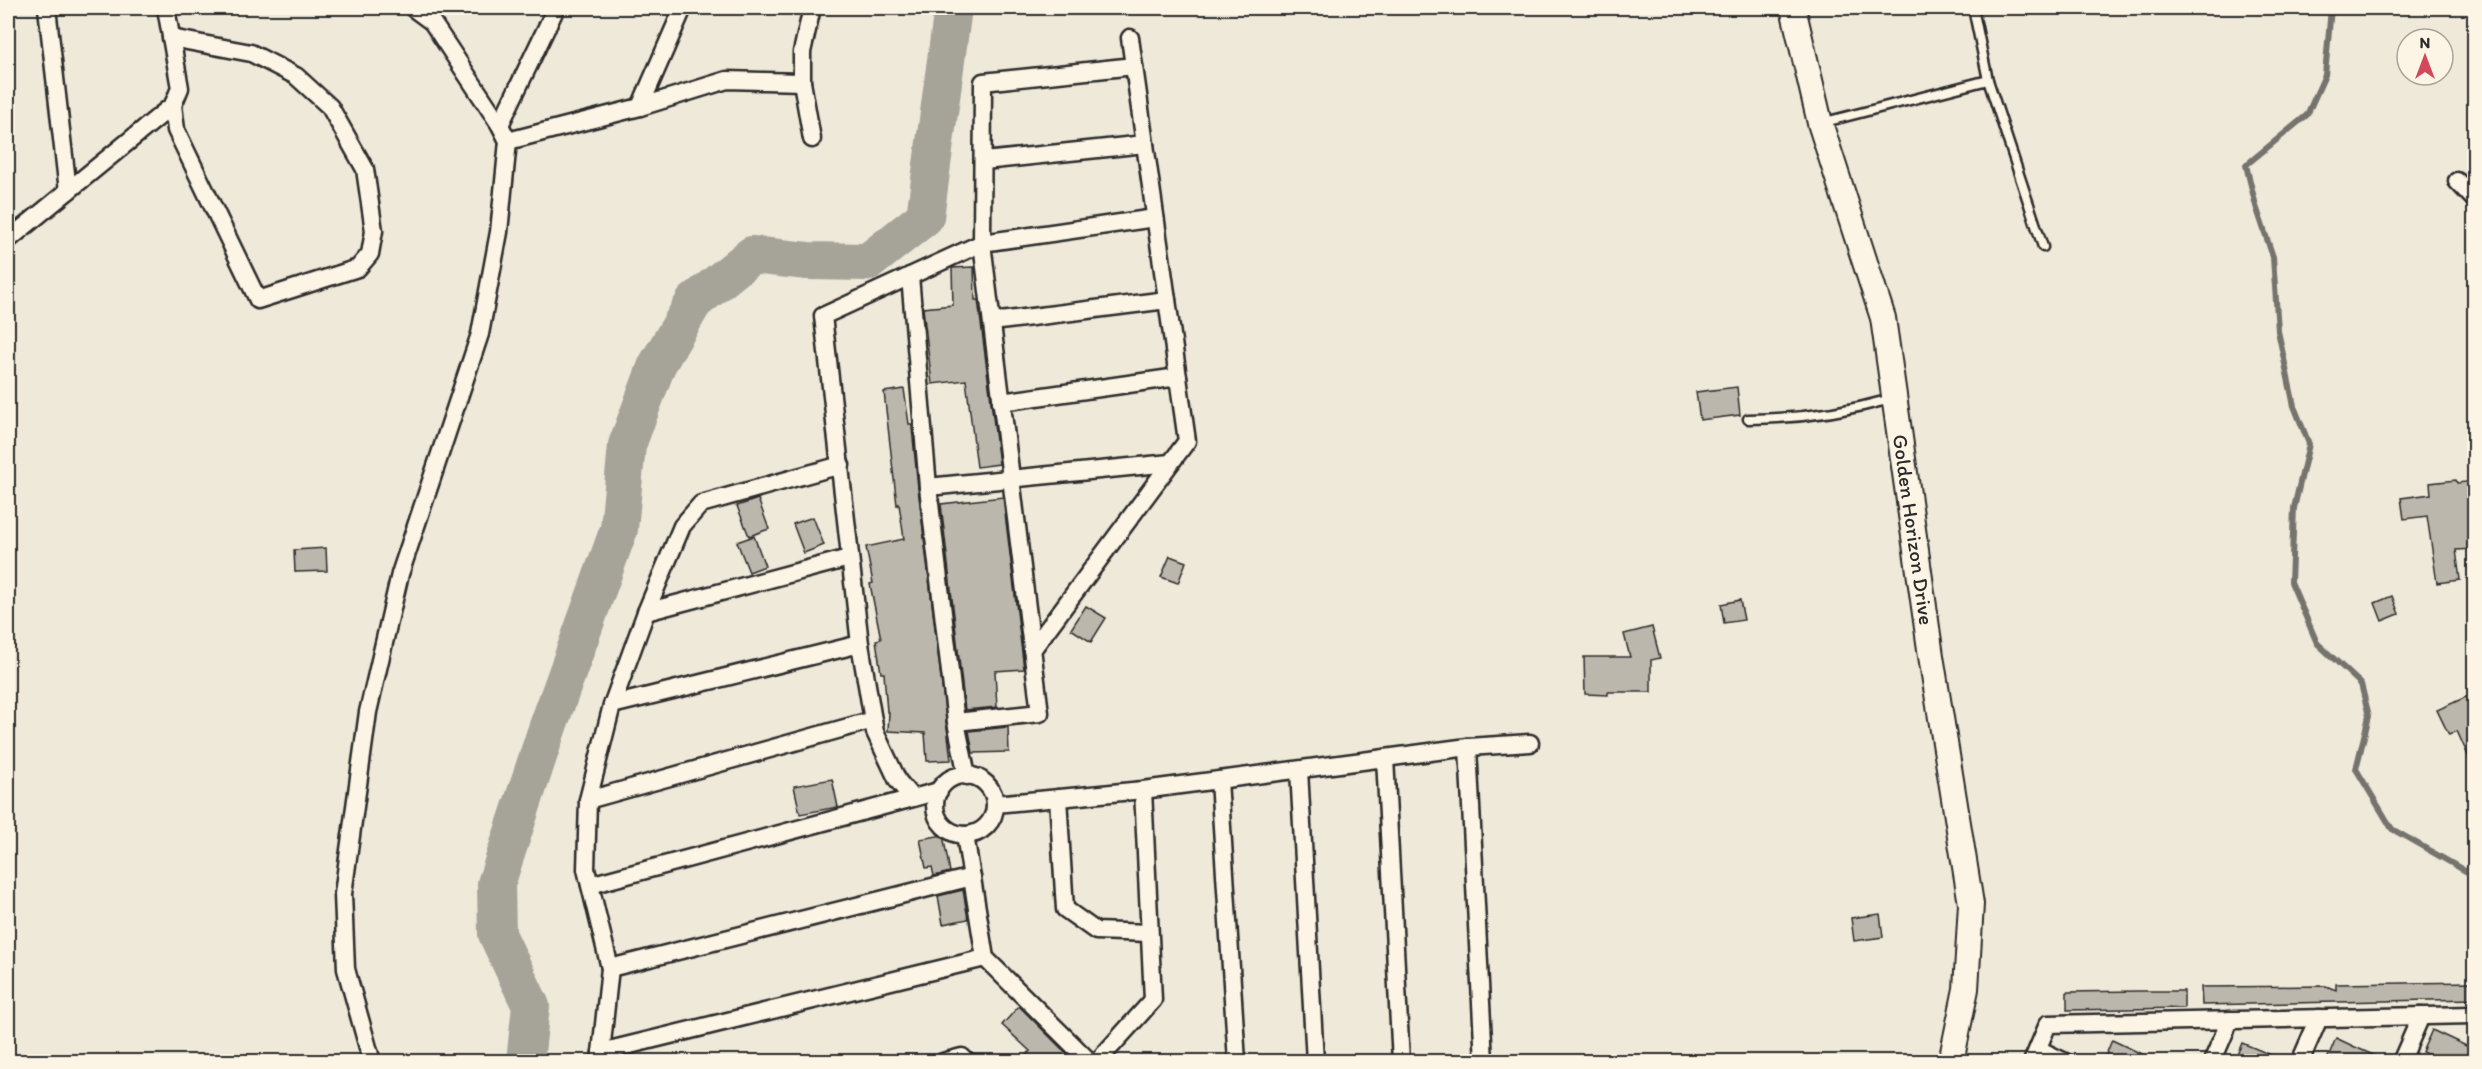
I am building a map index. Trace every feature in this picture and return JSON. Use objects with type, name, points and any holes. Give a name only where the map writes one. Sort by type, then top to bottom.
[{"type":"street","points":[[47,8],[68,191]]},
{"type":"street","points":[[8,240],[173,105],[180,88],[166,8]]},
{"type":"street","points":[[372,1062],[346,969],[343,894],[368,712],[400,574],[480,334],[499,232],[508,141],[436,15],[413,8]]},
{"type":"street","points":[[500,125],[556,8]]},
{"type":"street","points":[[640,107],[682,8]]},
{"type":"street","points":[[812,8],[802,52],[802,82],[812,139]]},
{"type":"street","name":"Golden Horizon Drive","points":[[1793,8],[1820,123],[1883,318],[1931,656],[1971,904],[1966,989],[1951,1062]]},
{"type":"street","points":[[171,38],[251,53],[296,76],[330,107],[365,169],[374,231],[370,254],[358,268],[258,300],[176,130],[173,105]]},
{"type":"street","points":[[1032,650],[1186,441],[1130,38]]},
{"type":"street","points":[[956,722],[1040,713],[982,243],[984,160],[982,82],[1134,66]]},
{"type":"street","points":[[508,141],[640,107],[727,80],[802,82]]},
{"type":"street","points":[[984,160],[1145,144]]},
{"type":"street","points":[[2457,181],[2475,199]]},
{"type":"street","points":[[912,798],[898,781],[875,732],[860,644],[849,558],[841,465],[823,316],[982,243],[1155,218]]},
{"type":"street","points":[[910,276],[928,487],[956,722],[967,776]]},
{"type":"street","points":[[992,322],[1167,300]]},
{"type":"street","points":[[1001,402],[1178,377]]},
{"type":"street","points":[[928,487],[1170,463]]},
{"type":"street","points":[[841,465],[701,504],[682,526],[646,612],[612,705],[588,800],[586,869],[610,968],[600,1057],[985,958]]},
{"type":"street","points":[[646,612],[849,558]]},
{"type":"street","points":[[612,705],[860,644]]},
{"type":"street","points":[[588,800],[873,720]]},
{"type":"street","points":[[995,804],[1143,790],[1468,747],[1530,743]]},
{"type":"street","points":[[1468,747],[1484,1062]]},
{"type":"street","points":[[1385,758],[1401,1062]]},
{"type":"street","points":[[1299,770],[1315,1062]]},
{"type":"street","points":[[967,776],[983,782],[989,788],[995,804],[989,822],[974,833],[965,835],[954,833],[939,820],[935,800],[939,791],[951,779],[967,776]]},
{"type":"street","points":[[1219,780],[1237,1062]]},
{"type":"street","points":[[1097,1062],[1153,1000],[1143,790]]},
{"type":"street","points":[[590,885],[939,791]]},
{"type":"street","points":[[1058,798],[1065,909],[1096,931],[1149,933]]},
{"type":"street","points":[[965,835],[985,958],[1090,1062]]},
{"type":"street","points":[[610,968],[972,878]]},
{"type":"street","points":[[2065,1062],[2035,1055],[2048,1024],[2475,1014]]},
{"type":"street","points":[[2456,1015],[2475,1024]]},
{"type":"street","points":[[2400,1062],[2421,1016]]},
{"type":"street","points":[[2301,1062],[2319,1018]]},
{"type":"street","points":[[2212,1062],[2230,1020]]},
{"type":"street","points":[[943,1062],[962,1057],[967,1062]]},
{"type":"lane","points":[[1973,8],[1988,80],[2043,247]]},
{"type":"lane","points":[[1820,123],[1988,80]]},
{"type":"lane","points":[[1748,419],[1777,419],[1839,411],[1895,398]]},
{"type":"building","points":[[974,267],[975,300],[978,300],[999,464],[977,467],[966,380],[932,384],[923,308],[953,305],[952,268]]},
{"type":"building","points":[[1737,387],[1740,415],[1700,420],[1696,392]]},
{"type":"building","points":[[904,389],[909,424],[912,424],[951,760],[927,761],[925,733],[888,731],[889,712],[887,712],[884,673],[881,673],[876,640],[881,639],[870,584],[873,583],[866,547],[904,539],[899,504],[897,505],[884,392]]},
{"type":"building","points":[[2456,480],[2457,483],[2475,481],[2475,549],[2456,550],[2460,580],[2437,583],[2427,516],[2404,519],[2401,498],[2431,494],[2430,483]]},
{"type":"building","points":[[1003,497],[1024,669],[995,671],[997,707],[965,710],[941,504]]},
{"type":"building","points":[[758,499],[769,529],[749,536],[737,506]]},
{"type":"building","points":[[813,517],[824,545],[804,553],[793,524]]},
{"type":"building","points":[[754,536],[765,566],[749,572],[737,542]]},
{"type":"building","points":[[326,548],[327,571],[295,572],[294,550]]},
{"type":"building","points":[[1170,556],[1186,562],[1178,583],[1161,577]]},
{"type":"building","points":[[2392,596],[2399,614],[2382,621],[2375,603]]},
{"type":"building","points":[[1740,600],[1744,620],[1724,623],[1721,604]]},
{"type":"building","points":[[1086,606],[1106,618],[1091,642],[1071,629]]},
{"type":"building","points":[[1652,627],[1660,658],[1651,660],[1651,692],[1585,694],[1584,657],[1630,657],[1624,634]]},
{"type":"building","points":[[2475,693],[2475,771],[2457,731],[2449,735],[2437,710]]},
{"type":"building","points":[[1008,727],[1009,752],[973,753],[969,731]]},
{"type":"building","points":[[832,779],[838,807],[800,814],[794,786]]},
{"type":"building","points":[[943,835],[950,872],[934,876],[932,867],[926,868],[920,839]]},
{"type":"building","points":[[963,890],[968,919],[943,924],[938,896]]},
{"type":"building","points":[[1880,914],[1883,937],[1854,941],[1851,918]]},
{"type":"building","points":[[2475,982],[2475,999],[2202,1005],[2201,987],[2326,986],[2336,990],[2336,984]]},
{"type":"building","points":[[2184,991],[2184,1008],[2067,1010],[2067,992]]},
{"type":"building","points":[[1019,1006],[1075,1062],[1021,1062],[1030,1051],[1002,1025]]},
{"type":"building","points":[[2432,1030],[2475,1050],[2475,1062],[2444,1062],[2422,1052]]},
{"type":"building","points":[[2336,1038],[2355,1047],[2389,1062],[2326,1062]]},
{"type":"building","points":[[2112,1040],[2159,1062],[2103,1062]]},
{"type":"building","points":[[2242,1043],[2286,1061],[2286,1062],[2234,1062]]},
{"type":"waterway","points":[[525,1062],[531,1006],[497,934],[496,884],[547,729],[619,529],[627,445],[657,365],[694,302],[752,255],[808,261],[868,262],[925,217],[953,8]]},
{"type":"waterway","points":[[2331,8],[2325,75],[2307,115],[2246,165],[2256,206],[2273,257],[2278,331],[2294,406],[2309,444],[2294,508],[2291,582],[2317,643],[2361,684],[2369,716],[2356,769],[2392,829],[2474,876]]}]
